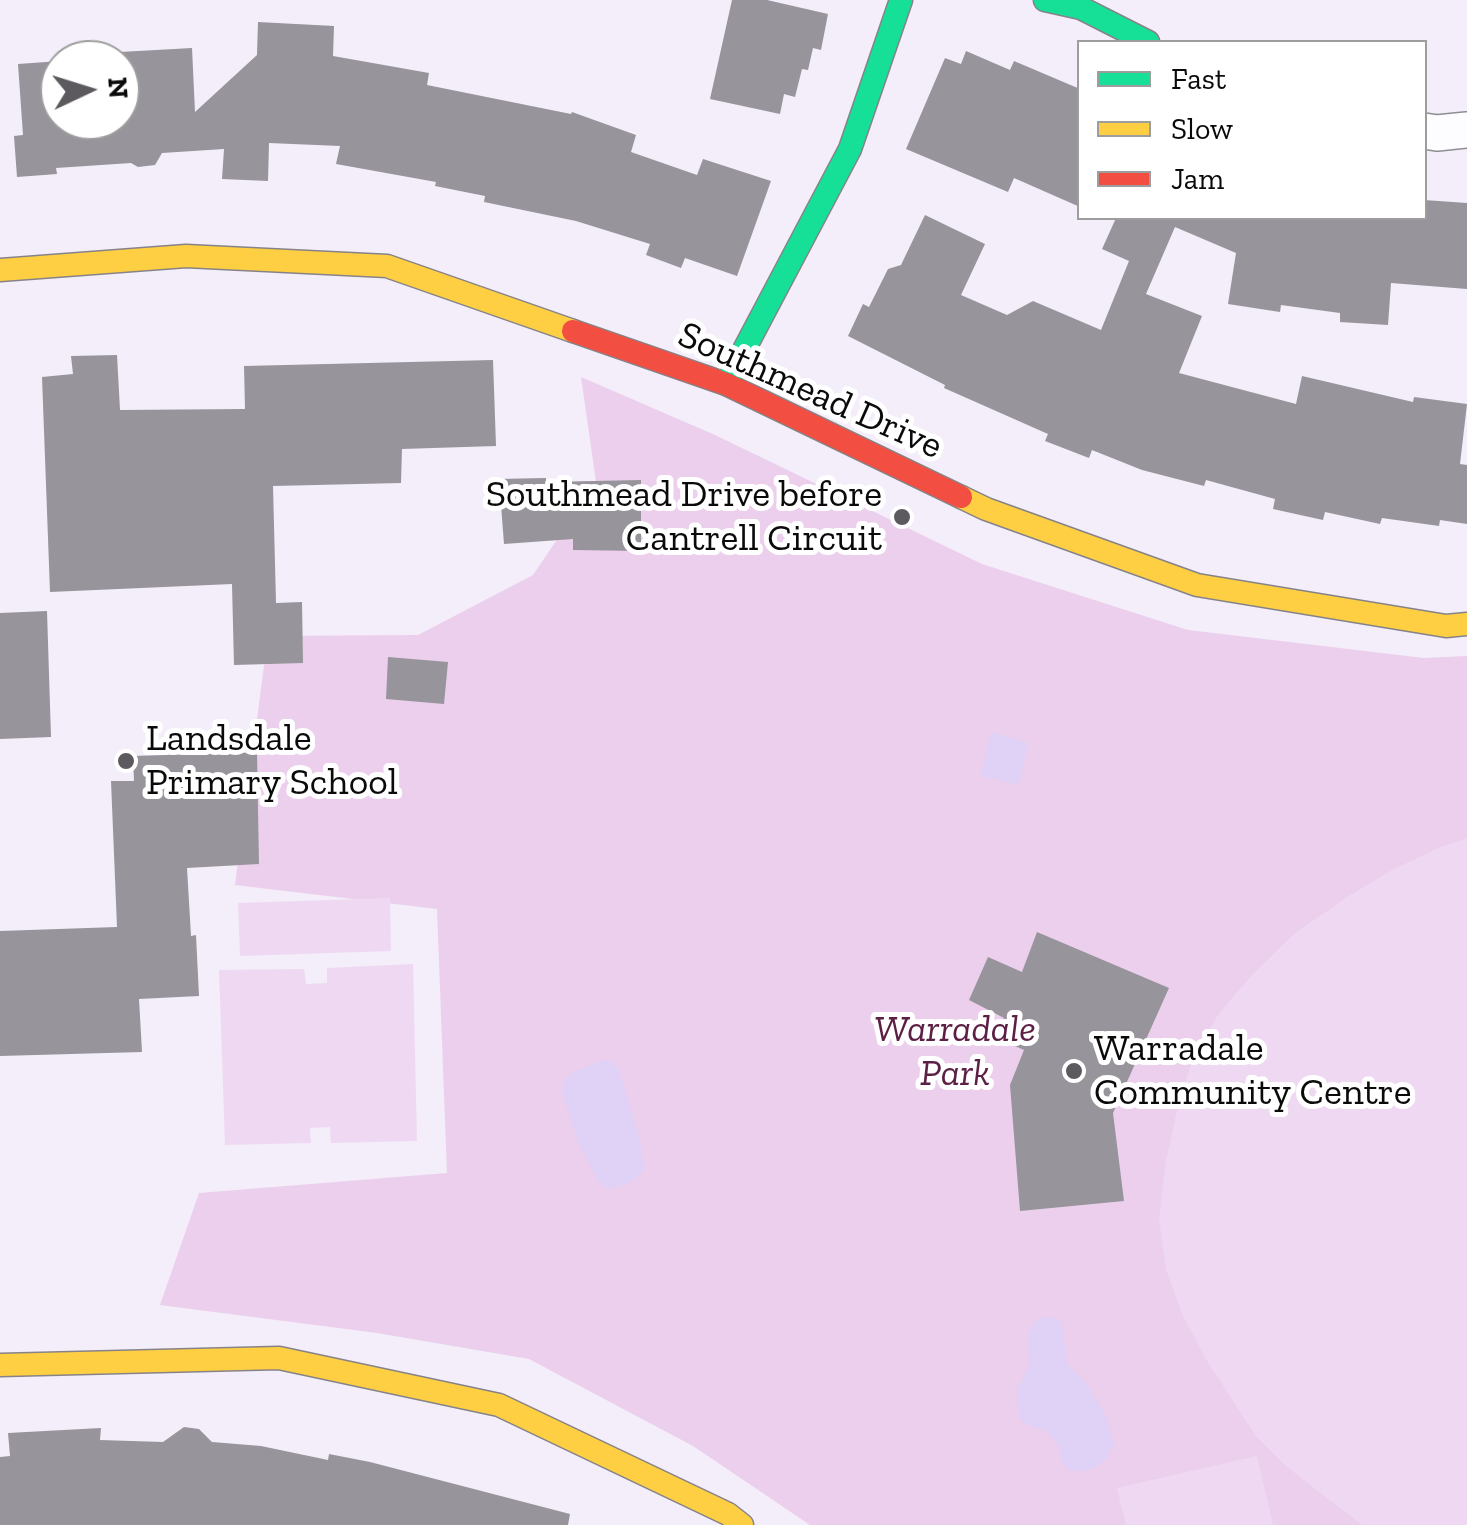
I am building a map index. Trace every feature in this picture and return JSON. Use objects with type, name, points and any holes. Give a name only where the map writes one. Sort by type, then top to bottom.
[{"type":"street","points":[[726,384],[850,150],[901,0]]},
{"type":"street","points":[[1045,0],[1081,8],[1144,40]]},
{"type":"street","points":[[1427,132],[1467,130]]},
{"type":"street","name":"Southmead Drive","points":[[0,270],[186,256],[388,266],[726,384],[986,509],[1197,585],[1446,626],[1467,624]]},
{"type":"street","points":[[0,1365],[279,1358],[499,1405],[728,1514],[742,1525]]},
{"type":"green space","name":"Warradale Park","points":[[581,377],[715,435],[982,564],[1188,630],[1424,658],[1467,656],[1467,1525],[810,1525],[693,1446],[529,1359],[377,1333],[160,1305],[199,1193],[447,1173],[437,909],[235,885],[268,636],[418,635],[533,575],[596,482]]},
{"type":"sand","points":[[991,732],[1028,743],[1019,785],[981,776]]},
{"type":"sand","points":[[602,1060],[618,1068],[644,1165],[642,1173],[631,1182],[615,1188],[607,1188],[598,1181],[579,1144],[562,1094],[563,1081]]},
{"type":"sand","points":[[1045,1317],[1062,1323],[1067,1364],[1086,1383],[1106,1416],[1114,1444],[1106,1459],[1093,1469],[1068,1470],[1048,1432],[1019,1418],[1017,1391],[1029,1366],[1028,1334],[1034,1322]]},
{"type":"shaded area","points":[[1467,838],[1467,1525],[1362,1525],[1287,1467],[1255,1435],[1206,1359],[1183,1316],[1166,1270],[1159,1219],[1166,1161],[1192,1060],[1217,1016],[1251,976],[1294,934],[1347,897],[1394,869]]},
{"type":"shaded area","points":[[390,898],[391,951],[240,956],[238,903]]},
{"type":"shaded area","points":[[413,964],[417,1141],[331,1143],[330,1127],[310,1128],[311,1143],[225,1145],[219,970],[304,969],[306,984],[327,983],[327,968]]},
{"type":"shaded area","points":[[1257,1456],[1273,1525],[1126,1525],[1117,1488]]},
{"type":"building","points":[[732,0],[767,0],[828,14],[821,50],[813,48],[808,70],[802,69],[795,97],[784,94],[780,114],[710,99]]},
{"type":"building","points":[[258,22],[334,26],[333,56],[429,73],[427,85],[572,112],[636,135],[631,152],[697,175],[703,159],[771,181],[737,276],[685,258],[681,268],[646,255],[650,244],[576,221],[484,202],[485,196],[435,186],[436,182],[336,164],[340,146],[269,143],[268,181],[222,179],[224,149],[162,153],[155,165],[56,168],[57,174],[17,177],[14,136],[23,135],[18,64],[40,62],[40,140],[140,140],[140,51],[192,48],[195,112],[257,55]]},
{"type":"building","points":[[966,51],[1010,70],[1014,61],[1077,88],[1077,206],[1014,178],[1008,192],[906,149],[945,58],[961,64]]},
{"type":"building","points":[[1427,200],[1467,203],[1467,289],[1391,283],[1388,325],[1340,322],[1340,313],[1281,305],[1280,312],[1228,304],[1236,253],[1175,227],[1146,294],[1202,316],[1179,373],[1296,404],[1302,376],[1413,402],[1414,397],[1467,404],[1460,464],[1467,465],[1467,524],[1440,520],[1439,526],[1382,518],[1380,524],[1325,512],[1323,520],[1273,509],[1275,499],[1206,480],[1204,486],[1142,470],[1092,450],[1089,458],[1045,441],[1048,434],[944,388],[945,385],[848,336],[863,304],[869,307],[888,269],[901,265],[925,215],[985,244],[961,295],[1007,315],[1033,301],[1101,330],[1129,261],[1102,249],[1115,220],[1427,220]]},
{"type":"building","points":[[117,355],[120,410],[245,409],[244,366],[493,360],[496,446],[402,449],[401,483],[273,486],[276,603],[302,602],[303,663],[234,665],[232,584],[50,592],[42,377],[73,374],[71,356]]},
{"type":"building","points":[[546,478],[546,482],[641,480],[641,551],[573,550],[573,539],[504,544],[499,479]]},
{"type":"building","points":[[47,611],[51,737],[0,739],[0,613]]},
{"type":"building","points":[[388,657],[448,662],[444,704],[386,699]]},
{"type":"building","points":[[257,752],[259,864],[187,868],[199,996],[139,999],[142,1052],[0,1056],[0,931],[117,927],[111,781],[134,781],[133,756]]},
{"type":"building","name":"Warradale Community Centre","points":[[1037,932],[1169,988],[1113,1113],[1124,1201],[1020,1211],[1010,1085],[1024,1050],[997,1038],[1004,1018],[969,1000],[988,957],[1022,972]]},
{"type":"building","points":[[184,1427],[199,1429],[212,1442],[261,1446],[328,1460],[329,1454],[370,1462],[570,1514],[568,1525],[0,1525],[0,1457],[10,1456],[8,1433],[101,1428],[100,1440],[163,1442]]},
{"type":"traffic: fast","points":[[726,384],[850,149],[901,0]]},
{"type":"traffic: fast","points":[[1045,0],[1081,8],[1144,40]]},
{"type":"traffic: slow","points":[[0,270],[186,256],[387,266],[573,331]]},
{"type":"traffic: slow","points":[[961,497],[1197,585],[1446,626],[1467,624]]},
{"type":"traffic: slow","points":[[0,1365],[279,1358],[499,1405],[728,1514],[742,1525]]},
{"type":"traffic: jam","points":[[573,331],[726,384],[961,497]]},
{"type":"place","name":"Southmead Drive before Cantrell Circuit","points":[[902,517]]},
{"type":"place","name":"Landsdale Primary School","points":[[126,761]]},
{"type":"place","name":"Warradale Community Centre","points":[[1074,1071]]}]
